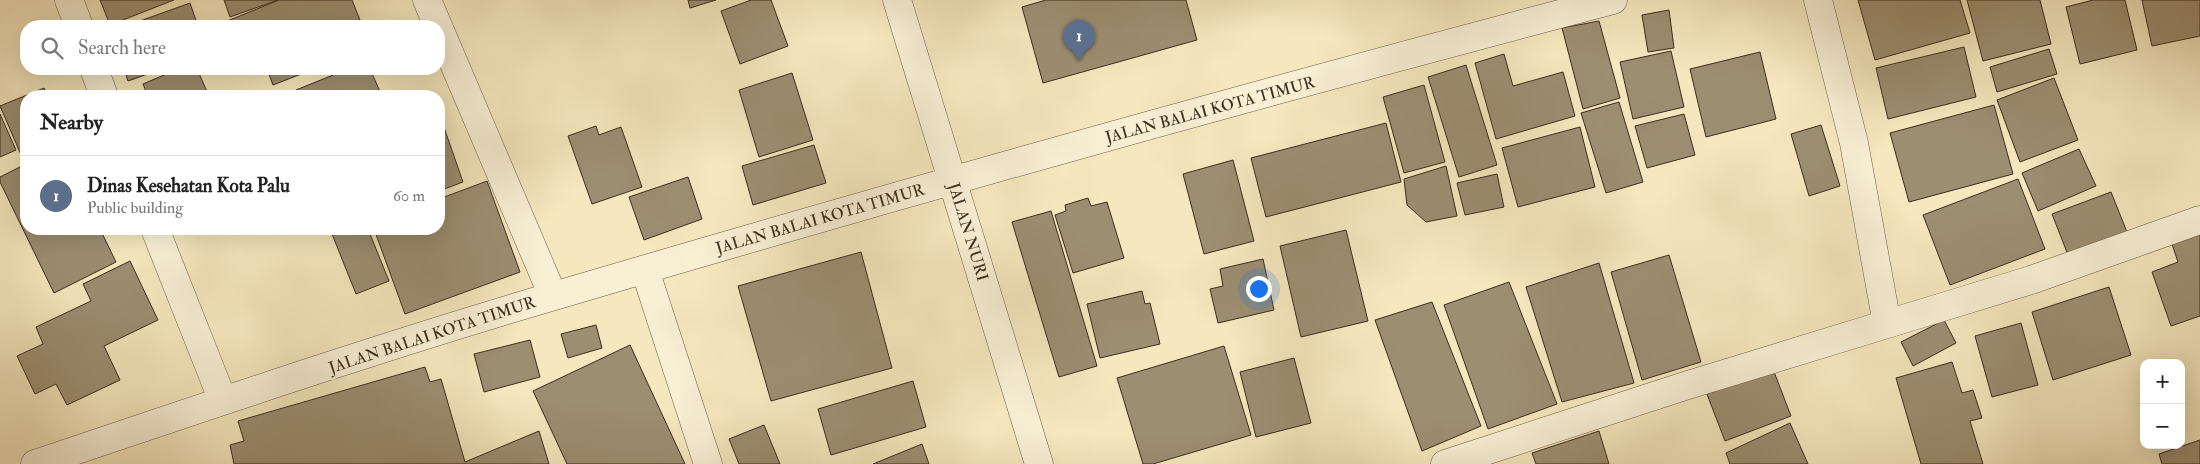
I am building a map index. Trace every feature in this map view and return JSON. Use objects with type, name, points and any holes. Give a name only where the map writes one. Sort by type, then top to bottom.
[{"type":"street","points":[[69,0],[76,20]]},
{"type":"street","points":[[427,0],[436,20]]},
{"type":"street","name":"JALAN NURI","points":[[897,0],[1039,464]]},
{"type":"street","name":"JALAN BALAI KOTA TIMUR","points":[[35,464],[223,401],[553,296],[1556,7],[1613,0]]},
{"type":"street","points":[[1818,0],[1854,142],[1887,324]]},
{"type":"street","points":[[445,42],[553,296]]},
{"type":"street","points":[[96,75],[102,90]]},
{"type":"street","points":[[1445,464],[1688,385],[2031,280],[2200,220]]},
{"type":"street","points":[[157,235],[223,401]]},
{"type":"street","points":[[645,270],[708,464]]},
{"type":"building","points":[[100,0],[174,0],[123,20],[108,20]]},
{"type":"building","points":[[224,0],[278,0],[230,17]]},
{"type":"building","points":[[279,0],[352,0],[360,20],[230,20]]},
{"type":"building","points":[[688,0],[716,0],[690,8]]},
{"type":"building","points":[[751,0],[771,0],[788,46],[740,64],[721,11]]},
{"type":"building","points":[[1046,0],[1186,0],[1197,40],[1043,83],[1022,7]]},
{"type":"building","points":[[1858,0],[1960,0],[1970,33],[1875,60]]},
{"type":"building","points":[[1967,0],[2040,0],[2051,44],[1983,61]]},
{"type":"building","points":[[2093,0],[2125,0],[2137,50],[2080,64],[2066,7]]},
{"type":"building","points":[[2142,0],[2200,0],[2200,36],[2152,46]]},
{"type":"building","points":[[190,3],[196,20],[143,20]]},
{"type":"building","points":[[1669,10],[1674,48],[1648,52],[1642,15]]},
{"type":"building","points":[[1599,21],[1620,98],[1583,109],[1562,28]]},
{"type":"building","points":[[1964,47],[1976,97],[1888,119],[1876,68]]},
{"type":"building","points":[[2049,49],[2057,74],[1997,92],[1990,67]]},
{"type":"building","points":[[1671,51],[1684,107],[1633,119],[1620,62]]},
{"type":"building","points":[[1760,52],[1776,119],[1706,137],[1690,69]]},
{"type":"building","points":[[1504,54],[1513,86],[1563,72],[1575,116],[1496,139],[1475,63]]},
{"type":"building","points":[[1466,65],[1497,165],[1459,177],[1428,77]]},
{"type":"building","points":[[792,73],[813,140],[759,157],[739,90]]},
{"type":"building","points":[[126,75],[145,75],[128,81]]},
{"type":"building","points":[[164,75],[200,75],[206,90],[146,90],[143,84]]},
{"type":"building","points":[[269,75],[299,75],[273,85]]},
{"type":"building","points":[[333,75],[373,75],[379,90],[296,90]]},
{"type":"building","points":[[2054,78],[2078,140],[2020,162],[1997,100]]},
{"type":"building","points":[[1424,85],[1445,162],[1404,173],[1383,97]]},
{"type":"building","points":[[20,98],[20,152],[0,106]]},
{"type":"building","points":[[1619,102],[1643,182],[1606,193],[1581,113]]},
{"type":"building","points":[[1994,105],[2013,174],[1909,202],[1890,133]]},
{"type":"building","points":[[0,114],[16,150],[0,157]]},
{"type":"building","points":[[1684,114],[1695,155],[1647,168],[1635,126]]},
{"type":"building","points":[[1386,123],[1401,182],[1266,217],[1251,158]]},
{"type":"building","points":[[1821,125],[1840,186],[1809,196],[1791,134]]},
{"type":"building","points":[[596,126],[599,135],[621,127],[642,187],[592,204],[568,136]]},
{"type":"building","points":[[1580,127],[1595,187],[1518,207],[1502,148]]},
{"type":"building","points":[[445,130],[463,182],[445,189]]},
{"type":"building","points":[[814,145],[826,183],[753,205],[742,166]]},
{"type":"building","points":[[2079,149],[2096,186],[2038,211],[2022,173]]},
{"type":"building","points":[[1233,160],[1254,241],[1204,254],[1183,174]]},
{"type":"building","points":[[1446,166],[1457,216],[1426,222],[1407,205],[1404,179]]},
{"type":"building","points":[[20,167],[20,223],[0,182],[0,177]]},
{"type":"building","points":[[1497,174],[1504,207],[1465,215],[1457,183]]},
{"type":"building","points":[[688,177],[702,219],[644,240],[629,197]]},
{"type":"building","points":[[2018,179],[2045,249],[1950,285],[1923,215]]},
{"type":"building","points":[[487,181],[520,272],[405,314],[376,235],[445,235],[445,197]]},
{"type":"building","points":[[2111,192],[2129,237],[2070,260],[2052,214]]},
{"type":"building","points":[[1088,198],[1091,206],[1107,202],[1124,258],[1073,273],[1055,215],[1066,211],[1065,205]]},
{"type":"building","points":[[1051,211],[1097,366],[1059,377],[1012,222]]},
{"type":"building","points":[[1346,230],[1368,321],[1301,337],[1280,246]]},
{"type":"building","points":[[2200,231],[2200,316],[2171,326],[2152,272],[2178,262],[2171,241]]},
{"type":"building","points":[[26,235],[103,235],[116,262],[54,293]]},
{"type":"building","points":[[332,235],[370,235],[389,281],[356,294]]},
{"type":"building","points":[[861,252],[892,368],[771,401],[738,286]]},
{"type":"building","points":[[1669,255],[1701,362],[1642,380],[1611,272]]},
{"type":"building","points":[[1263,259],[1274,310],[1218,323],[1210,289],[1223,286],[1220,269]]},
{"type":"building","points":[[130,261],[158,320],[104,346],[120,380],[67,405],[56,384],[35,394],[17,356],[43,344],[36,327],[91,301],[83,284]]},
{"type":"building","points":[[1599,263],[1634,383],[1562,402],[1526,287]]},
{"type":"building","points":[[1509,282],[1557,404],[1488,429],[1444,305]]},
{"type":"building","points":[[2109,287],[2131,355],[2053,380],[2032,312]]},
{"type":"building","points":[[1142,291],[1145,304],[1150,303],[1160,344],[1100,358],[1087,304]]},
{"type":"building","points":[[1432,302],[1481,426],[1422,451],[1375,320]]},
{"type":"building","points":[[1944,320],[1956,343],[1913,366],[1901,342]]},
{"type":"building","points":[[2021,323],[2038,385],[1992,397],[1975,336]]},
{"type":"building","points":[[596,325],[602,348],[568,358],[561,334]]},
{"type":"building","points":[[530,340],[540,377],[484,392],[474,354]]},
{"type":"building","points":[[630,345],[685,464],[567,464],[533,391]]},
{"type":"building","points":[[1224,346],[1251,435],[1153,464],[1143,464],[1117,378]]},
{"type":"building","points":[[1294,358],[1311,423],[1256,437],[1240,372]]},
{"type":"building","points":[[1952,362],[1962,393],[1973,390],[1982,418],[1970,421],[1983,464],[1921,464],[1896,378]]},
{"type":"building","points":[[1771,364],[1791,416],[1725,441],[1705,389]]},
{"type":"building","points":[[425,367],[430,382],[441,379],[465,462],[539,431],[549,464],[234,464],[230,445],[244,441],[238,421]]},
{"type":"building","points":[[913,381],[926,427],[831,455],[818,409]]},
{"type":"building","points":[[1790,423],[1808,464],[1730,464],[1726,453]]},
{"type":"building","points":[[764,425],[780,464],[739,464],[729,439]]},
{"type":"building","points":[[1599,431],[1609,464],[1536,464],[1532,453]]},
{"type":"building","points":[[2200,440],[2200,464],[2162,464],[2159,454],[2174,449],[2185,449],[2185,445]]},
{"type":"building","points":[[922,444],[929,464],[873,464]]},
{"type":"place","name":"Dinas Kesehatan Kota Palu","points":[[1079,61]]}]
